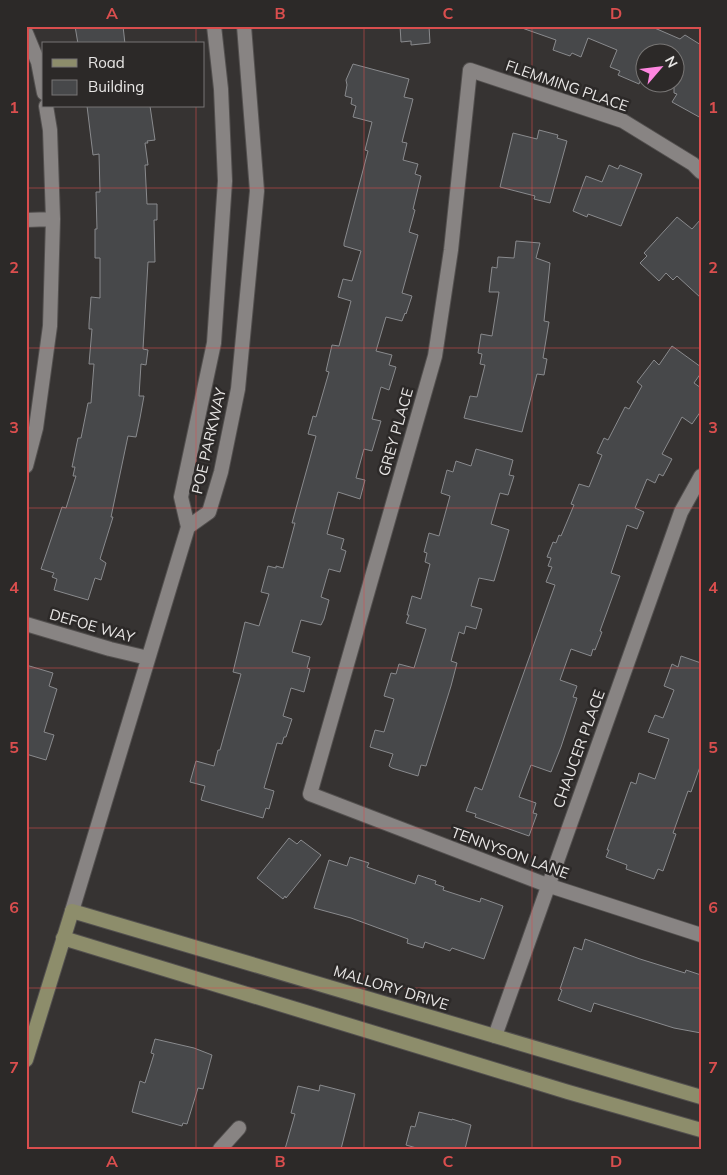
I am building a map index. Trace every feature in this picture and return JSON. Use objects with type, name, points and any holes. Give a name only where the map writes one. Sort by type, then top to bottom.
[{"type":"main road","points":[[26,1060],[72,910]]},
{"type":"main road","name":"MALLORY DRIVE","points":[[72,910],[701,1097]]},
{"type":"main road","points":[[63,938],[568,1092],[701,1130]]},
{"type":"street","name":"POE PARKWAY","points":[[214,26],[221,89],[225,181],[214,343],[181,497],[188,526],[208,512],[221,472],[238,389],[257,191],[244,26]]},
{"type":"street","points":[[26,33],[38,62],[42,83]]},
{"type":"street","name":"FLEMMING PLACE","points":[[470,70],[623,121],[693,164],[701,172]]},
{"type":"street","name":"GREY PLACE","points":[[310,794],[435,356],[451,250],[470,70]]},
{"type":"street","points":[[26,466],[36,428],[50,326],[53,219],[50,130],[46,108]]},
{"type":"street","points":[[26,220],[53,219]]},
{"type":"street","name":"CHAUCER PLACE","points":[[495,1036],[547,885],[681,512],[701,476]]},
{"type":"street","points":[[72,910],[188,526]]},
{"type":"street","name":"DEFOE WAY","points":[[26,624],[110,649],[148,658]]},
{"type":"street","name":"TENNYSON LANE","points":[[310,794],[547,885],[701,935]]},
{"type":"street","points":[[220,1149],[238,1128]]},
{"type":"building","points":[[75,26],[123,26],[125,42],[78,42]]},
{"type":"building","points":[[400,26],[429,26],[430,43],[411,45],[411,41],[401,42]]},
{"type":"building","points":[[523,26],[650,26],[680,39],[685,35],[701,45],[701,118],[672,102],[677,94],[674,92],[684,92],[684,42],[634,42],[634,82],[618,75],[620,71],[610,67],[617,50],[588,38],[581,57],[572,53],[570,56],[553,50],[556,40],[522,28]]},
{"type":"building","points":[[353,64],[409,79],[404,97],[413,99],[402,142],[407,143],[403,160],[418,164],[415,174],[421,176],[409,232],[418,235],[402,293],[412,296],[402,321],[386,317],[376,351],[392,355],[389,365],[396,367],[389,390],[381,387],[372,419],[381,421],[372,451],[364,449],[356,478],[365,480],[360,499],[338,492],[327,534],[344,539],[341,549],[346,551],[340,572],[329,569],[321,597],[329,600],[321,625],[301,620],[292,652],[310,657],[307,668],[310,669],[304,692],[291,688],[283,716],[292,719],[282,744],[277,743],[264,788],[274,791],[269,809],[266,808],[263,818],[201,800],[205,786],[190,782],[196,761],[214,766],[241,674],[233,672],[245,622],[259,626],[269,594],[261,592],[268,566],[283,568],[295,523],[292,523],[316,436],[308,434],[313,416],[316,417],[329,372],[326,371],[332,345],[339,346],[351,301],[338,297],[343,279],[352,281],[361,251],[344,246],[344,243],[368,151],[365,150],[372,122],[353,117],[356,106],[351,104],[352,98],[345,96],[346,80]]},
{"type":"building","points":[[87,108],[150,108],[155,140],[145,143],[148,165],[145,165],[147,204],[157,204],[157,220],[154,220],[155,262],[148,262],[143,349],[148,350],[146,365],[141,364],[139,396],[144,396],[136,437],[128,436],[111,517],[113,517],[100,559],[106,563],[101,580],[95,578],[88,600],[54,590],[57,579],[52,577],[54,573],[41,569],[62,507],[66,508],[76,476],[73,476],[75,467],[72,467],[78,438],[81,438],[88,403],[91,403],[94,364],[89,364],[92,329],[89,329],[91,297],[100,298],[100,258],[95,258],[95,229],[97,229],[96,192],[100,192],[99,154],[93,155]]},
{"type":"building","points":[[539,130],[558,135],[557,138],[567,141],[550,203],[534,199],[535,196],[500,187],[513,133],[537,139]]},
{"type":"building","points":[[609,165],[618,169],[620,165],[642,174],[621,226],[588,214],[587,217],[573,211],[586,176],[602,182]]},
{"type":"building","points":[[677,217],[692,229],[701,219],[701,298],[677,276],[673,280],[666,273],[659,281],[640,263],[647,256],[644,253]]},
{"type":"building","points":[[516,241],[540,243],[536,258],[550,263],[544,321],[549,322],[543,358],[547,359],[544,375],[537,374],[522,432],[464,418],[470,396],[477,397],[485,365],[480,364],[482,354],[478,353],[481,334],[492,336],[499,292],[489,292],[492,267],[497,268],[498,257],[514,258]]},
{"type":"building","points":[[672,346],[701,367],[701,373],[694,383],[701,388],[701,411],[692,424],[682,417],[662,454],[672,459],[663,476],[659,474],[655,483],[647,479],[635,508],[644,512],[637,529],[627,525],[611,573],[620,576],[595,650],[593,649],[591,656],[571,649],[560,680],[577,686],[573,697],[577,698],[561,747],[551,772],[531,765],[519,797],[536,803],[533,813],[537,814],[529,836],[475,817],[476,814],[466,811],[475,787],[482,790],[555,585],[546,582],[552,567],[548,566],[551,558],[547,557],[553,542],[556,543],[559,535],[561,536],[574,505],[571,504],[579,484],[589,487],[602,455],[597,453],[604,438],[608,440],[625,407],[629,409],[642,386],[637,382],[654,360],[659,365]]},
{"type":"building","points":[[476,449],[513,460],[509,475],[514,476],[508,495],[500,493],[491,524],[509,530],[494,581],[479,578],[471,606],[482,609],[476,629],[466,626],[464,634],[459,632],[451,661],[457,663],[451,686],[426,766],[421,765],[418,776],[392,768],[389,766],[393,754],[370,747],[375,730],[384,732],[394,699],[384,696],[391,673],[396,674],[399,664],[414,668],[426,629],[406,623],[409,615],[407,615],[412,596],[421,599],[430,564],[425,562],[427,553],[424,552],[429,533],[439,536],[450,496],[441,493],[447,470],[453,472],[456,461],[471,466]]},
{"type":"building","points":[[681,656],[701,663],[701,764],[691,792],[688,791],[673,833],[676,834],[663,871],[658,869],[654,879],[626,869],[627,865],[606,857],[631,782],[636,784],[639,773],[655,779],[669,739],[648,732],[655,715],[663,718],[674,690],[664,686],[672,664],[678,667]]},
{"type":"building","points":[[26,665],[53,673],[49,686],[57,689],[44,732],[54,735],[46,760],[26,754]]},
{"type":"building","points":[[289,838],[297,844],[301,840],[321,855],[286,898],[285,896],[283,899],[257,878]]},
{"type":"building","points":[[350,857],[369,863],[367,867],[415,884],[418,875],[436,881],[435,884],[444,887],[443,890],[480,902],[481,898],[503,906],[484,959],[452,948],[450,951],[425,942],[423,948],[407,943],[408,939],[351,918],[314,908],[329,860],[347,866]]},
{"type":"building","points":[[585,939],[685,973],[686,970],[701,975],[701,1033],[674,1028],[594,1003],[591,1012],[558,1000],[574,947],[582,950]]},
{"type":"building","points":[[155,1039],[194,1048],[212,1055],[203,1089],[198,1088],[187,1124],[183,1123],[182,1126],[132,1112],[140,1081],[145,1083],[154,1054],[151,1053]]},
{"type":"building","points":[[320,1085],[355,1094],[341,1149],[285,1149],[295,1114],[291,1113],[298,1086],[319,1091]]},
{"type":"building","points":[[419,1112],[471,1125],[465,1149],[420,1149],[406,1145],[411,1126],[415,1127]]}]
